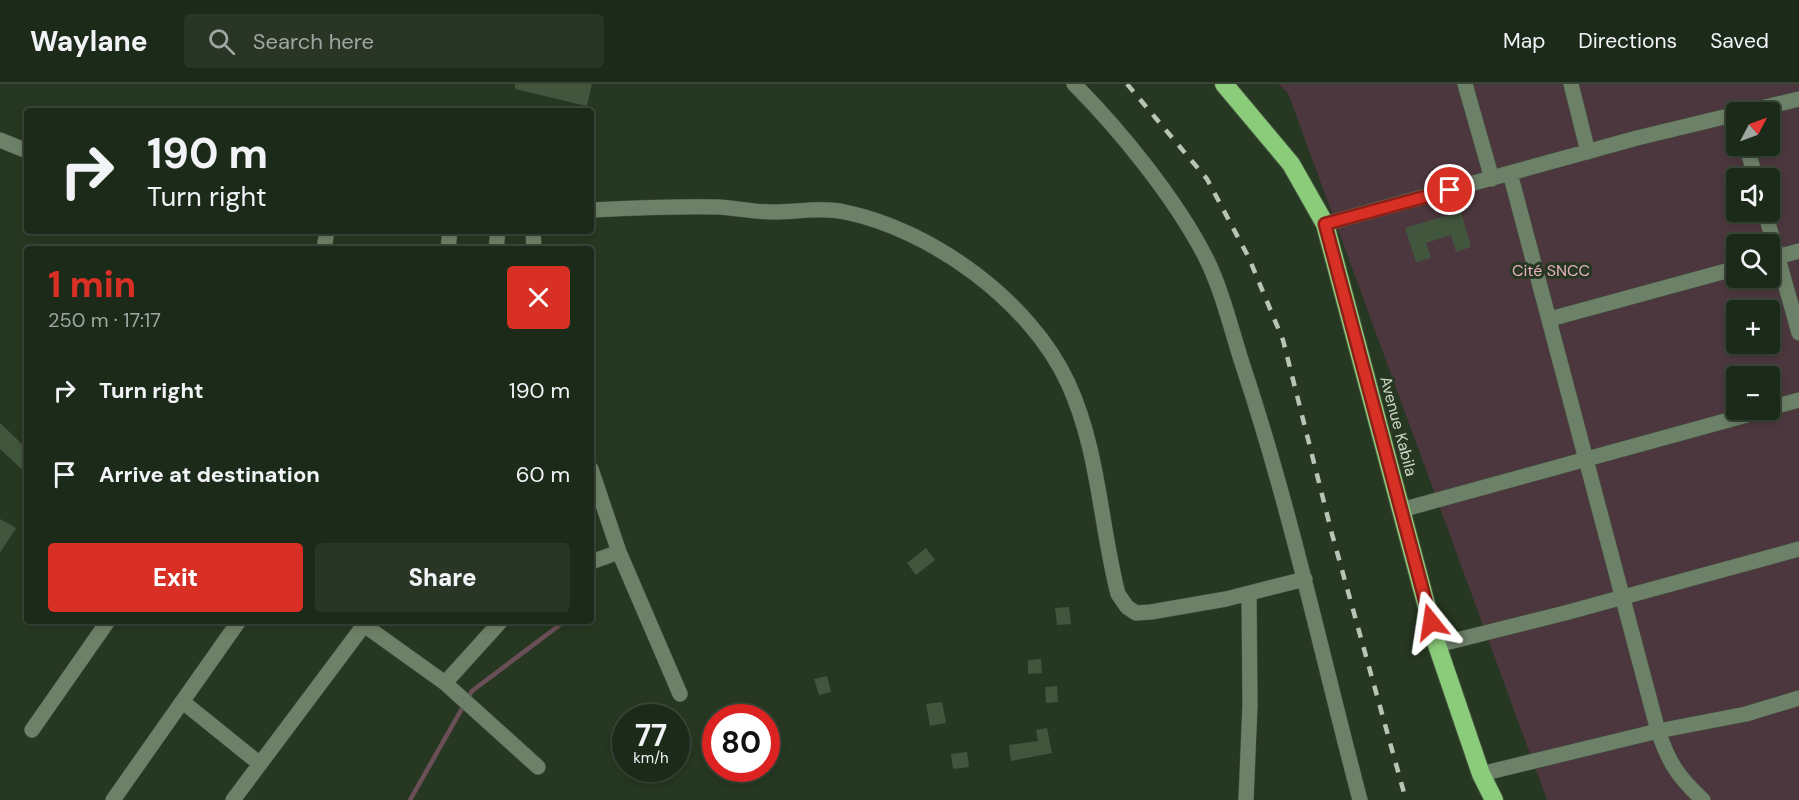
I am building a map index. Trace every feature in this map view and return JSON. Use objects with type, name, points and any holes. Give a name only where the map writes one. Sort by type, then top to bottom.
[{"type":"highway","name":"Avenue Kabila","points":[[1224,84],[1291,164],[1325,224],[1437,645],[1481,774],[1494,800]]},
{"type":"street","points":[[1074,84],[1111,124],[1141,162],[1184,220],[1206,259],[1263,426],[1305,579],[1360,800]]},
{"type":"street","points":[[1465,84],[1492,179]]},
{"type":"street","points":[[1571,84],[1588,152]]},
{"type":"street","points":[[1780,103],[1799,99]]},
{"type":"street","points":[[1325,224],[1726,116]]},
{"type":"street","points":[[0,140],[24,149]]},
{"type":"street","points":[[1510,173],[1658,731],[1669,762],[1678,775],[1703,800]]},
{"type":"street","points":[[594,210],[720,207],[769,212],[826,210],[878,221],[918,239],[1002,294],[1038,332],[1068,382],[1085,431],[1098,481],[1118,594],[1127,607],[1136,613],[1151,612],[1249,593],[1305,579]]},
{"type":"street","points":[[1780,256],[1799,251]]},
{"type":"street","points":[[1550,320],[1726,271]]},
{"type":"street","points":[[1780,278],[1799,333]]},
{"type":"street","points":[[1780,405],[1799,400]]},
{"type":"street","points":[[1401,510],[1729,420]]},
{"type":"street","points":[[594,478],[619,552],[680,694]]},
{"type":"street","points":[[1437,645],[1799,549]]},
{"type":"street","points":[[594,561],[619,552]]},
{"type":"street","points":[[1246,800],[1250,705],[1249,593]]},
{"type":"street","points":[[32,730],[106,624]]},
{"type":"street","points":[[113,800],[237,624]]},
{"type":"street","points":[[233,800],[365,624]]},
{"type":"street","points":[[367,624],[445,683],[538,766]]},
{"type":"street","points":[[445,683],[498,624]]},
{"type":"street","points":[[1481,774],[1658,731],[1746,714],[1799,698]]},
{"type":"street","points":[[183,702],[260,764]]},
{"type":"green space","name":"Cité SNCC","points":[[1278,84],[1799,84],[1799,800],[1547,800],[1288,93]]},
{"type":"building","points":[[515,84],[592,84],[587,106],[515,89]]},
{"type":"building","points":[[1461,211],[1471,247],[1456,252],[1451,235],[1426,243],[1431,258],[1416,262],[1405,228]]},
{"type":"building","points":[[0,423],[24,446],[24,471],[0,449]]},
{"type":"building","points":[[0,519],[16,528],[0,553]]},
{"type":"building","points":[[926,548],[935,560],[916,575],[907,563]]},
{"type":"building","points":[[1069,607],[1071,624],[1057,625],[1055,608]]},
{"type":"building","points":[[1041,659],[1042,673],[1028,674],[1028,660]]},
{"type":"building","points":[[827,676],[831,692],[819,695],[814,679]]},
{"type":"building","points":[[1057,686],[1058,702],[1046,703],[1045,687]]},
{"type":"building","points":[[942,702],[946,723],[930,726],[926,704]]},
{"type":"building","points":[[1047,728],[1052,753],[1011,761],[1009,745],[1038,741],[1036,730]]},
{"type":"building","points":[[967,752],[969,767],[953,769],[951,754]]},
{"type":"waterway","points":[[410,800],[472,691],[561,624]]},
{"type":"railway","points":[[1127,84],[1207,179],[1249,258],[1283,340],[1332,534],[1406,800]]},
{"type":"route","points":[[1431,622],[1325,224],[1450,190]]}]
